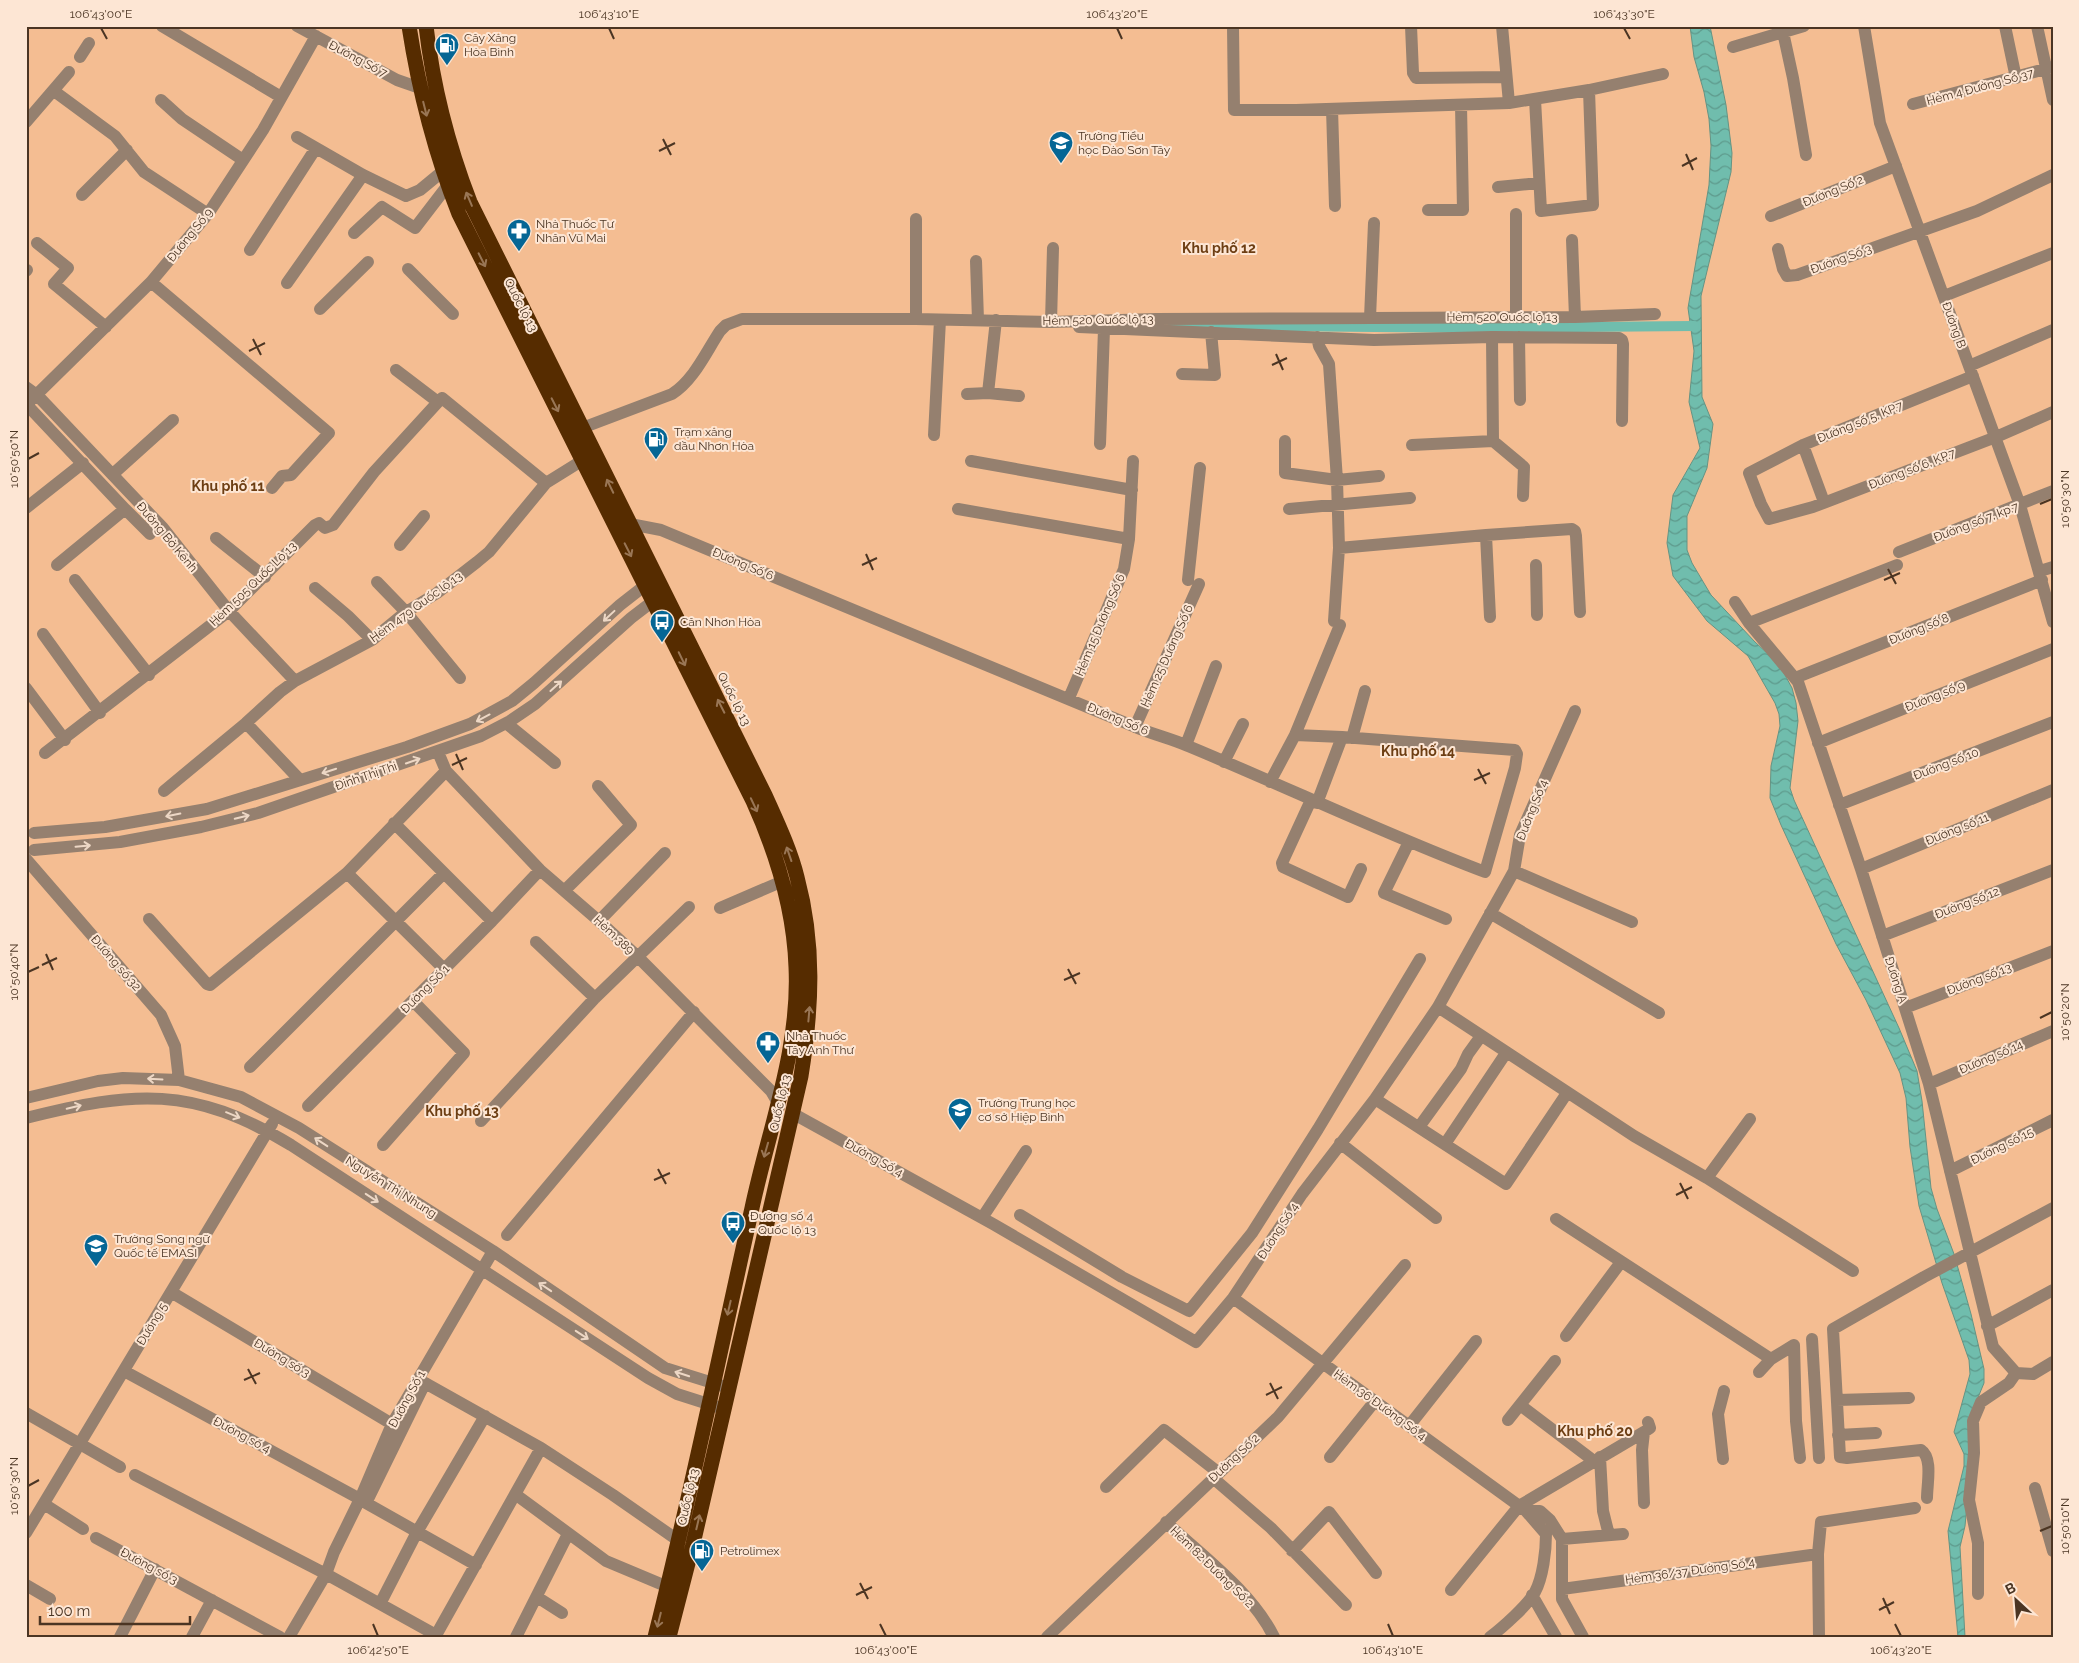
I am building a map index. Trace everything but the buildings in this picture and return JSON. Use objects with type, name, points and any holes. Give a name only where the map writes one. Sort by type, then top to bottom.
[{"type":"highway","name":"Quốc lộ 13","points":[[409,26],[420,88],[445,178],[476,248],[583,460],[651,580],[753,801],[768,834],[783,881],[795,942],[796,998],[785,1074],[760,1170],[679,1541],[655,1637]]},
{"type":"highway","name":"Quốc lộ 13","points":[[426,26],[439,105],[452,156],[470,202],[630,524],[651,580]]},
{"type":"highway","name":"Quốc lộ 13","points":[[659,597],[765,795],[780,828],[797,876],[806,918],[811,1001],[801,1076],[693,1544],[669,1637]]},
{"type":"highway","points":[[778,1103],[792,1113]]},
{"type":"street","points":[[162,26],[281,96]]},
{"type":"street","name":"Đường Số 7","points":[[297,26],[398,80],[420,88]]},
{"type":"street","points":[[1233,26],[1234,110],[1509,103],[1589,90],[1663,74]]},
{"type":"street","points":[[1411,26],[1413,73],[1416,78],[1506,77]]},
{"type":"street","points":[[1502,26],[1509,103]]},
{"type":"street","points":[[1733,47],[1804,26]]},
{"type":"street","name":"Đường B","points":[[1864,26],[1880,123],[2020,504],[2053,622]]},
{"type":"street","points":[[2005,26],[2016,78]]},
{"type":"street","points":[[2038,26],[2049,68],[2053,100]]},
{"type":"street","points":[[1783,32],[1806,155]]},
{"type":"street","name":"Đường Số 9","points":[[26,405],[151,282],[208,214],[263,130],[316,36]]},
{"type":"street","points":[[80,57],[89,43]]},
{"type":"street","name":"Hẻm 4 Đường Sổ 37","points":[[1913,104],[2049,68]]},
{"type":"street","points":[[26,122],[69,72]]},
{"type":"street","points":[[1535,99],[1541,211],[1593,204],[1589,90]]},
{"type":"street","points":[[54,91],[115,136],[144,172],[208,214]]},
{"type":"street","points":[[161,100],[182,119],[243,160]]},
{"type":"street","points":[[1428,210],[1462,210],[1461,105]]},
{"type":"street","points":[[1332,109],[1335,206]]},
{"type":"street","points":[[297,137],[363,175],[406,196],[445,178]]},
{"type":"street","points":[[250,250],[316,148]]},
{"type":"street","points":[[82,195],[127,150]]},
{"type":"street","name":"Đường Số 2","points":[[1771,216],[1896,166]]},
{"type":"street","points":[[1920,231],[1977,210],[2053,174]]},
{"type":"street","points":[[287,283],[363,175]]},
{"type":"street","points":[[354,233],[382,207],[415,228],[445,178]]},
{"type":"street","points":[[1498,187],[1540,183]]},
{"type":"street","points":[[1516,214],[1516,317]]},
{"type":"street","points":[[916,218],[916,320]]},
{"type":"street","points":[[1370,318],[1374,223]]},
{"type":"street","name":"Đường Số 3","points":[[1778,249],[1783,269],[1788,276],[1797,275],[1920,231]]},
{"type":"street","points":[[1572,240],[1575,317]]},
{"type":"street","points":[[37,243],[68,268],[54,284],[106,327]]},
{"type":"street","points":[[1051,322],[1053,248]]},
{"type":"street","points":[[1944,296],[2053,253]]},
{"type":"street","points":[[976,261],[978,320]]},
{"type":"street","points":[[320,309],[368,262]]},
{"type":"street","points":[[408,269],[454,314]]},
{"type":"street","points":[[151,282],[330,433],[292,475],[282,476],[272,488]]},
{"type":"street","name":"Hẻm 520 Quốc lộ 13","points":[[582,428],[672,394],[681,388],[688,381],[720,331],[734,321],[776,318],[1065,322],[1165,318],[1575,317],[1655,314]]},
{"type":"street","points":[[934,435],[940,320]]},
{"type":"street","points":[[988,393],[996,320]]},
{"type":"street","points":[[1065,322],[1080,328],[1374,340],[1492,337],[1619,338],[1622,340],[1622,421]]},
{"type":"street","points":[[1100,444],[1104,329]]},
{"type":"street","name":"Đường số 5, KP.7","points":[[1769,518],[1748,473],[1803,445],[1971,371],[2053,330]]},
{"type":"street","points":[[1182,374],[1215,375],[1211,332]]},
{"type":"street","points":[[1270,782],[1294,735],[1337,623],[1338,480],[1329,364],[1319,346],[1317,337]]},
{"type":"street","points":[[1492,337],[1493,441]]},
{"type":"street","points":[[1519,337],[1520,400]]},
{"type":"street","points":[[396,370],[440,400],[546,483]]},
{"type":"street","name":"Đường Bờ Kênh","points":[[26,387],[37,395],[113,474],[162,528],[229,611],[295,681]]},
{"type":"street","points":[[967,394],[988,393],[1019,396]]},
{"type":"street","name":"Hẻm 505 Quốc Lộ 13","points":[[45,753],[100,713],[229,611],[265,577],[315,524],[320,523],[326,528],[333,525],[374,472],[440,400]]},
{"type":"street","points":[[26,405],[150,534]]},
{"type":"street","name":"Đường số 6, KP.7","points":[[1769,518],[1824,502],[1996,437],[2053,412]]},
{"type":"street","points":[[113,474],[173,420]]},
{"type":"street","points":[[1286,441],[1285,473],[1338,480],[1379,476]]},
{"type":"street","points":[[1412,445],[1493,441],[1524,468],[1523,496]]},
{"type":"street","points":[[1803,445],[1824,502]]},
{"type":"street","name":"Hẻm 479 Quốc lộ 13","points":[[164,791],[246,723],[280,692],[295,681],[372,640],[406,612],[437,593],[489,552],[546,483],[583,460]]},
{"type":"street","points":[[971,462],[1132,490]]},
{"type":"street","name":"Hẻm 15 Đường Số 6","points":[[1069,698],[1124,569],[1129,540],[1133,462]]},
{"type":"street","points":[[26,508],[83,463]]},
{"type":"street","name":"Hẻm 25 Đường Số 6","points":[[1135,727],[1194,582],[1200,468]]},
{"type":"street","name":"Đường số 7, kp.7","points":[[1899,552],[2053,491]]},
{"type":"street","points":[[1289,509],[1410,498]]},
{"type":"street","points":[[958,509],[1129,540]]},
{"type":"street","points":[[57,565],[125,510]]},
{"type":"street","points":[[400,545],[424,516]]},
{"type":"street","name":"Đường Số 6","points":[[630,524],[662,530],[1135,727],[1186,745],[1314,802],[1485,872],[1516,768],[1517,754],[1515,750],[1347,737]]},
{"type":"street","points":[[1339,548],[1486,534],[1572,529],[1575,531],[1580,612]]},
{"type":"street","points":[[1486,534],[1490,617]]},
{"type":"street","points":[[216,538],[265,577]]},
{"type":"street","points":[[1536,565],[1537,615]]},
{"type":"street","points":[[1749,623],[1897,566]]},
{"type":"street","name":"Đường số 8","points":[[1796,678],[2041,576],[2053,567]]},
{"type":"street","points":[[75,580],[149,674]]},
{"type":"street","name":"Đinh Thị Thi","points":[[30,830],[105,827],[168,816],[230,802],[434,738],[470,724],[512,700],[534,683],[651,580]]},
{"type":"street","points":[[377,582],[406,612],[460,678]]},
{"type":"street","points":[[315,588],[348,616],[372,640]]},
{"type":"street","name":"Đinh Thị Thi","points":[[29,856],[201,827],[258,813],[481,736],[506,722],[551,691],[659,597]]},
{"type":"street","name":"Đường A","points":[[1735,602],[1749,623],[1796,678],[1861,869],[1929,1084],[1950,1171],[1965,1255],[1993,1347],[2016,1373]]},
{"type":"street","points":[[43,634],[100,713]]},
{"type":"street","name":"Đường số 9","points":[[1818,742],[2053,649]]},
{"type":"street","points":[[1186,745],[1216,666]]},
{"type":"street","points":[[26,688],[64,740]]},
{"type":"street","points":[[1361,868],[1348,897],[1283,867],[1282,863],[1347,737],[1364,691]]},
{"type":"street","name":"Đường Số 4","points":[[792,1113],[982,1218],[1196,1342],[1233,1298],[1302,1194],[1374,1099],[1438,1008],[1514,871],[1520,835],[1575,711]]},
{"type":"street","points":[[506,722],[555,763]]},
{"type":"street","name":"Đường số 10","points":[[1839,806],[2053,722]]},
{"type":"street","points":[[246,723],[300,780]]},
{"type":"street","points":[[1224,762],[1243,724]]},
{"type":"street","points":[[1294,735],[1347,737]]},
{"type":"street","points":[[149,919],[206,984],[210,985],[347,873],[446,771],[438,752]]},
{"type":"street","name":"Hẻm 389","points":[[446,771],[540,870],[599,921],[694,1012],[771,1091],[778,1103]]},
{"type":"street","points":[[565,890],[631,825],[598,786]]},
{"type":"street","name":"Đường số 11","points":[[1861,869],[2053,790]]},
{"type":"street","points":[[394,823],[492,921]]},
{"type":"street","points":[[29,856],[36,845],[30,830]]},
{"type":"street","points":[[1409,842],[1384,894],[1446,919]]},
{"type":"street","points":[[599,921],[665,853]]},
{"type":"street","name":"Đường số 32","points":[[29,856],[161,1015],[175,1046],[179,1080]]},
{"type":"street","name":"Đường Số 1","points":[[308,1106],[492,921],[540,870]]},
{"type":"street","name":"Đường số 12","points":[[1882,936],[2053,870]]},
{"type":"street","points":[[1514,871],[1632,922]]},
{"type":"street","points":[[347,873],[444,969]]},
{"type":"street","points":[[250,1067],[444,873]]},
{"type":"street","points":[[720,908],[783,881]]},
{"type":"street","points":[[480,1121],[595,998],[689,907]]},
{"type":"street","points":[[1490,914],[1659,1013]]},
{"type":"street","points":[[536,942],[595,998]]},
{"type":"street","name":"Đường số 13","points":[[1905,1008],[2053,951]]},
{"type":"street","points":[[1020,1215],[1122,1277],[1189,1311],[1252,1233],[1318,1129],[1420,960]]},
{"type":"street","points":[[383,1145],[464,1052],[413,1001]]},
{"type":"street","points":[[1438,1008],[1634,1136],[1707,1178],[1853,1271]]},
{"type":"street","points":[[506,1235],[694,1012]]},
{"type":"street","name":"Đường số 14","points":[[1929,1084],[2053,1031]]},
{"type":"street","points":[[1419,1127],[1461,1069],[1468,1054],[1481,1036]]},
{"type":"street","points":[[1445,1144],[1506,1053]]},
{"type":"street","name":"Nguyễn Thị Nhung","points":[[26,1098],[123,1078],[179,1080],[235,1095],[277,1115],[493,1251],[665,1368],[729,1388]]},
{"type":"street","points":[[1374,1099],[1506,1184],[1567,1093]]},
{"type":"street","name":"Nguyễn Thị Nhung","points":[[26,1118],[120,1098],[146,1098],[196,1103],[235,1115],[268,1131],[648,1378],[677,1394],[724,1409]]},
{"type":"street","name":"Đường 5","points":[[26,1533],[277,1115]]},
{"type":"street","points":[[1707,1178],[1750,1118]]},
{"type":"street","name":"Đường số 15","points":[[1950,1171],[2053,1120]]},
{"type":"street","points":[[1340,1143],[1436,1218]]},
{"type":"street","points":[[982,1218],[1026,1151]]},
{"type":"street","points":[[1927,1498],[1928,1460],[1921,1450],[1840,1457],[1834,1329],[1924,1277],[2053,1208]]},
{"type":"street","points":[[1556,1219],[1771,1359]]},
{"type":"street","name":"Đường Số 1","points":[[326,1574],[334,1552],[360,1499],[392,1424],[493,1251]]},
{"type":"street","points":[[1566,1336],[1621,1262]]},
{"type":"street","name":"Đường Số 2","points":[[1047,1637],[1278,1417],[1405,1264]]},
{"type":"street","points":[[1110,1292],[1122,1277]]},
{"type":"street","points":[[1987,1326],[2053,1290]]},
{"type":"street","name":"Đường số 3","points":[[171,1292],[392,1424]]},
{"type":"street","name":"Hẻm 36 Đường Số 4","points":[[1233,1298],[1522,1509],[1546,1534],[1546,1551],[1536,1591],[1532,1595]]},
{"type":"street","points":[[1812,1339],[1818,1458]]},
{"type":"street","points":[[1409,1426],[1476,1341]]},
{"type":"street","points":[[1759,1372],[1771,1359],[1794,1345],[1796,1421],[1800,1458]]},
{"type":"street","points":[[1508,1420],[1555,1361]]},
{"type":"street","points":[[1978,1594],[1978,1543],[1969,1500],[1974,1453],[1973,1421],[1981,1402],[2009,1383],[2016,1373],[2033,1374],[2053,1362]]},
{"type":"street","name":"Đường số 4","points":[[124,1371],[360,1499]]},
{"type":"street","points":[[476,1565],[366,1503],[425,1383],[541,1448],[679,1541]]},
{"type":"street","points":[[1722,1459],[1718,1414],[1724,1391]]},
{"type":"street","points":[[1837,1400],[1909,1398]]},
{"type":"street","points":[[1330,1457],[1375,1401]]},
{"type":"street","points":[[1520,1405],[1597,1459],[1603,1511],[1609,1535]]},
{"type":"street","points":[[26,1413],[120,1467]]},
{"type":"street","points":[[380,1604],[417,1532],[485,1416]]},
{"type":"street","points":[[1451,1590],[1522,1509],[1646,1427],[1642,1450],[1644,1503]]},
{"type":"street","points":[[1106,1488],[1164,1430],[1271,1528],[1346,1605]]},
{"type":"street","points":[[1838,1435],[1876,1433]]},
{"type":"street","points":[[135,1475],[326,1574],[436,1636],[541,1448]]},
{"type":"street","points":[[2035,1488],[2053,1551]]},
{"type":"street","points":[[516,1494],[606,1561],[668,1587]]},
{"type":"street","points":[[44,1504],[83,1529]]},
{"type":"street","points":[[1819,1637],[1818,1554],[1822,1522],[1915,1508]]},
{"type":"street","name":"Hẻm 36 Đường Số 4","points":[[1522,1509],[1540,1511],[1550,1520],[1562,1539]]},
{"type":"street","points":[[1292,1551],[1329,1512],[1376,1573]]},
{"type":"street","name":"Hẻm 82 Đường Số 2","points":[[1166,1522],[1249,1598],[1267,1623],[1274,1637]]},
{"type":"street","points":[[516,1637],[568,1534]]},
{"type":"street","points":[[1583,1637],[1562,1599],[1562,1539],[1623,1534]]},
{"type":"street","name":"Đường sổ 3","points":[[96,1538],[212,1600],[266,1633],[280,1637]]},
{"type":"street","name":"Hẻm 36/37 Đường Số 4","points":[[1562,1589],[1818,1554]]},
{"type":"street","points":[[120,1637],[156,1569]]},
{"type":"street","points":[[289,1637],[326,1574]]},
{"type":"street","points":[[26,1585],[50,1599]]},
{"type":"street","points":[[1490,1637],[1532,1595],[1556,1637]]},
{"type":"street","points":[[537,1597],[562,1613]]},
{"type":"street","points":[[192,1637],[212,1600]]},
{"type":"water","points":[[1690,26],[1710,26],[1726,105],[1732,153],[1731,172],[1701,296],[1702,397],[1713,424],[1707,468],[1687,516],[1687,550],[1692,563],[1711,595],[1755,642],[1779,664],[1792,688],[1798,721],[1790,788],[1917,1071],[1931,1188],[1954,1254],[1984,1369],[1984,1383],[1977,1400],[1965,1526],[1960,1547],[1965,1637],[1958,1637],[1948,1531],[1964,1466],[1964,1454],[1954,1432],[1970,1374],[1969,1360],[1942,1283],[1919,1206],[1910,1147],[1906,1098],[1900,1073],[1866,1000],[1836,944],[1770,798],[1771,766],[1780,726],[1779,714],[1775,703],[1748,656],[1707,621],[1673,576],[1667,543],[1673,495],[1700,448],[1689,402],[1694,351],[1688,308],[1709,185],[1711,146],[1709,119],[1694,57]]},
{"type":"waterway","points":[[1173,325],[1480,328],[1694,326]]},
{"type":"place","name":"Cây Xăng Hòa Bình","points":[[447,66]]},
{"type":"place","name":"Trường Tiểu học Đào Sơn Tây","points":[[1061,164]]},
{"type":"place","name":"Nhà Thuốc Tư Nhân Vū Mai","points":[[519,252]]},
{"type":"place","name":"Trạm xăng dầu Nhơn Hòa","points":[[656,460]]},
{"type":"place","name":"Cân Nhơn Hòa","points":[[662,643]]},
{"type":"place","name":"Nhà Thuốc Tây Anh Thư","points":[[768,1064]]},
{"type":"place","name":"Trường Trung học cơ sở Hiệp Bình","points":[[960,1131]]},
{"type":"place","name":"Đường số 4 - Quốc lộ 13","points":[[733,1244]]},
{"type":"place","name":"Trường Song ngữ Quốc tế EMASI","points":[[96,1267]]},
{"type":"place","name":"Petrolimex","points":[[702,1572]]},
{"type":"district","name":"Khu phố 12","points":[[1219,248]]},
{"type":"district","name":"Khu phố 11","points":[[228,486]]},
{"type":"district","name":"Khu phố 14","points":[[1418,751]]},
{"type":"district","name":"Khu phố 13","points":[[462,1111]]},
{"type":"district","name":"Khu phố 20","points":[[1595,1431]]}]
